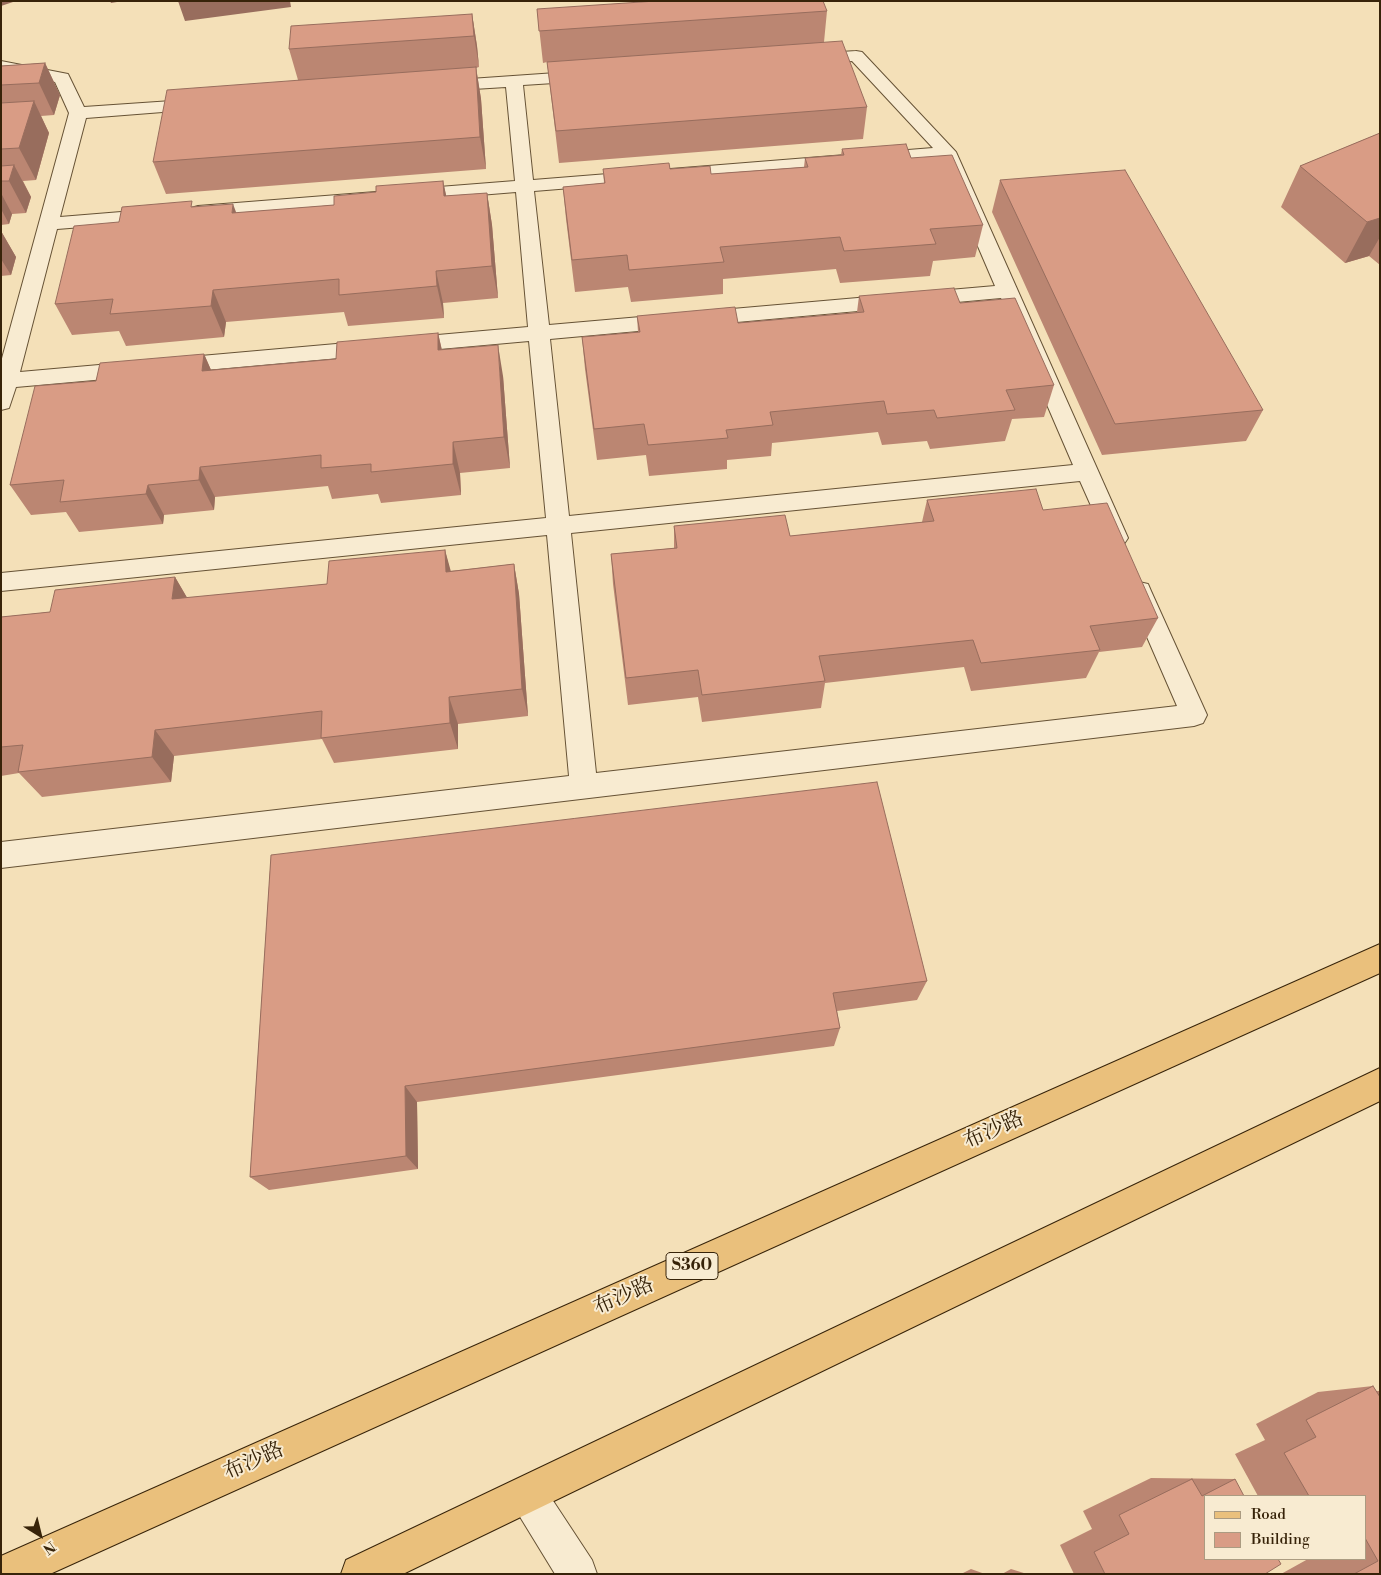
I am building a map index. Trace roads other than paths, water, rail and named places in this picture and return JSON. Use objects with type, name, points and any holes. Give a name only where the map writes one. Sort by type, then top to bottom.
[{"type":"main road","name":"布沙路","points":[[5,1574],[1380,958]]},
{"type":"main road","points":[[360,1574],[1380,1084]]},
{"type":"street","points":[[1,855],[1194,714],[946,152],[856,56],[787,61]]},
{"type":"street","points":[[1,66],[62,78],[78,112],[49,224],[4,380],[1,403]]},
{"type":"street","points":[[425,87],[602,74]]},
{"type":"street","points":[[514,81],[584,786]]},
{"type":"street","points":[[78,112],[227,102]]},
{"type":"street","points":[[49,224],[946,152]]},
{"type":"street","points":[[4,380],[1007,291]]},
{"type":"street","points":[[1,582],[1087,472]]},
{"type":"street","points":[[527,1494],[578,1574]]}]
